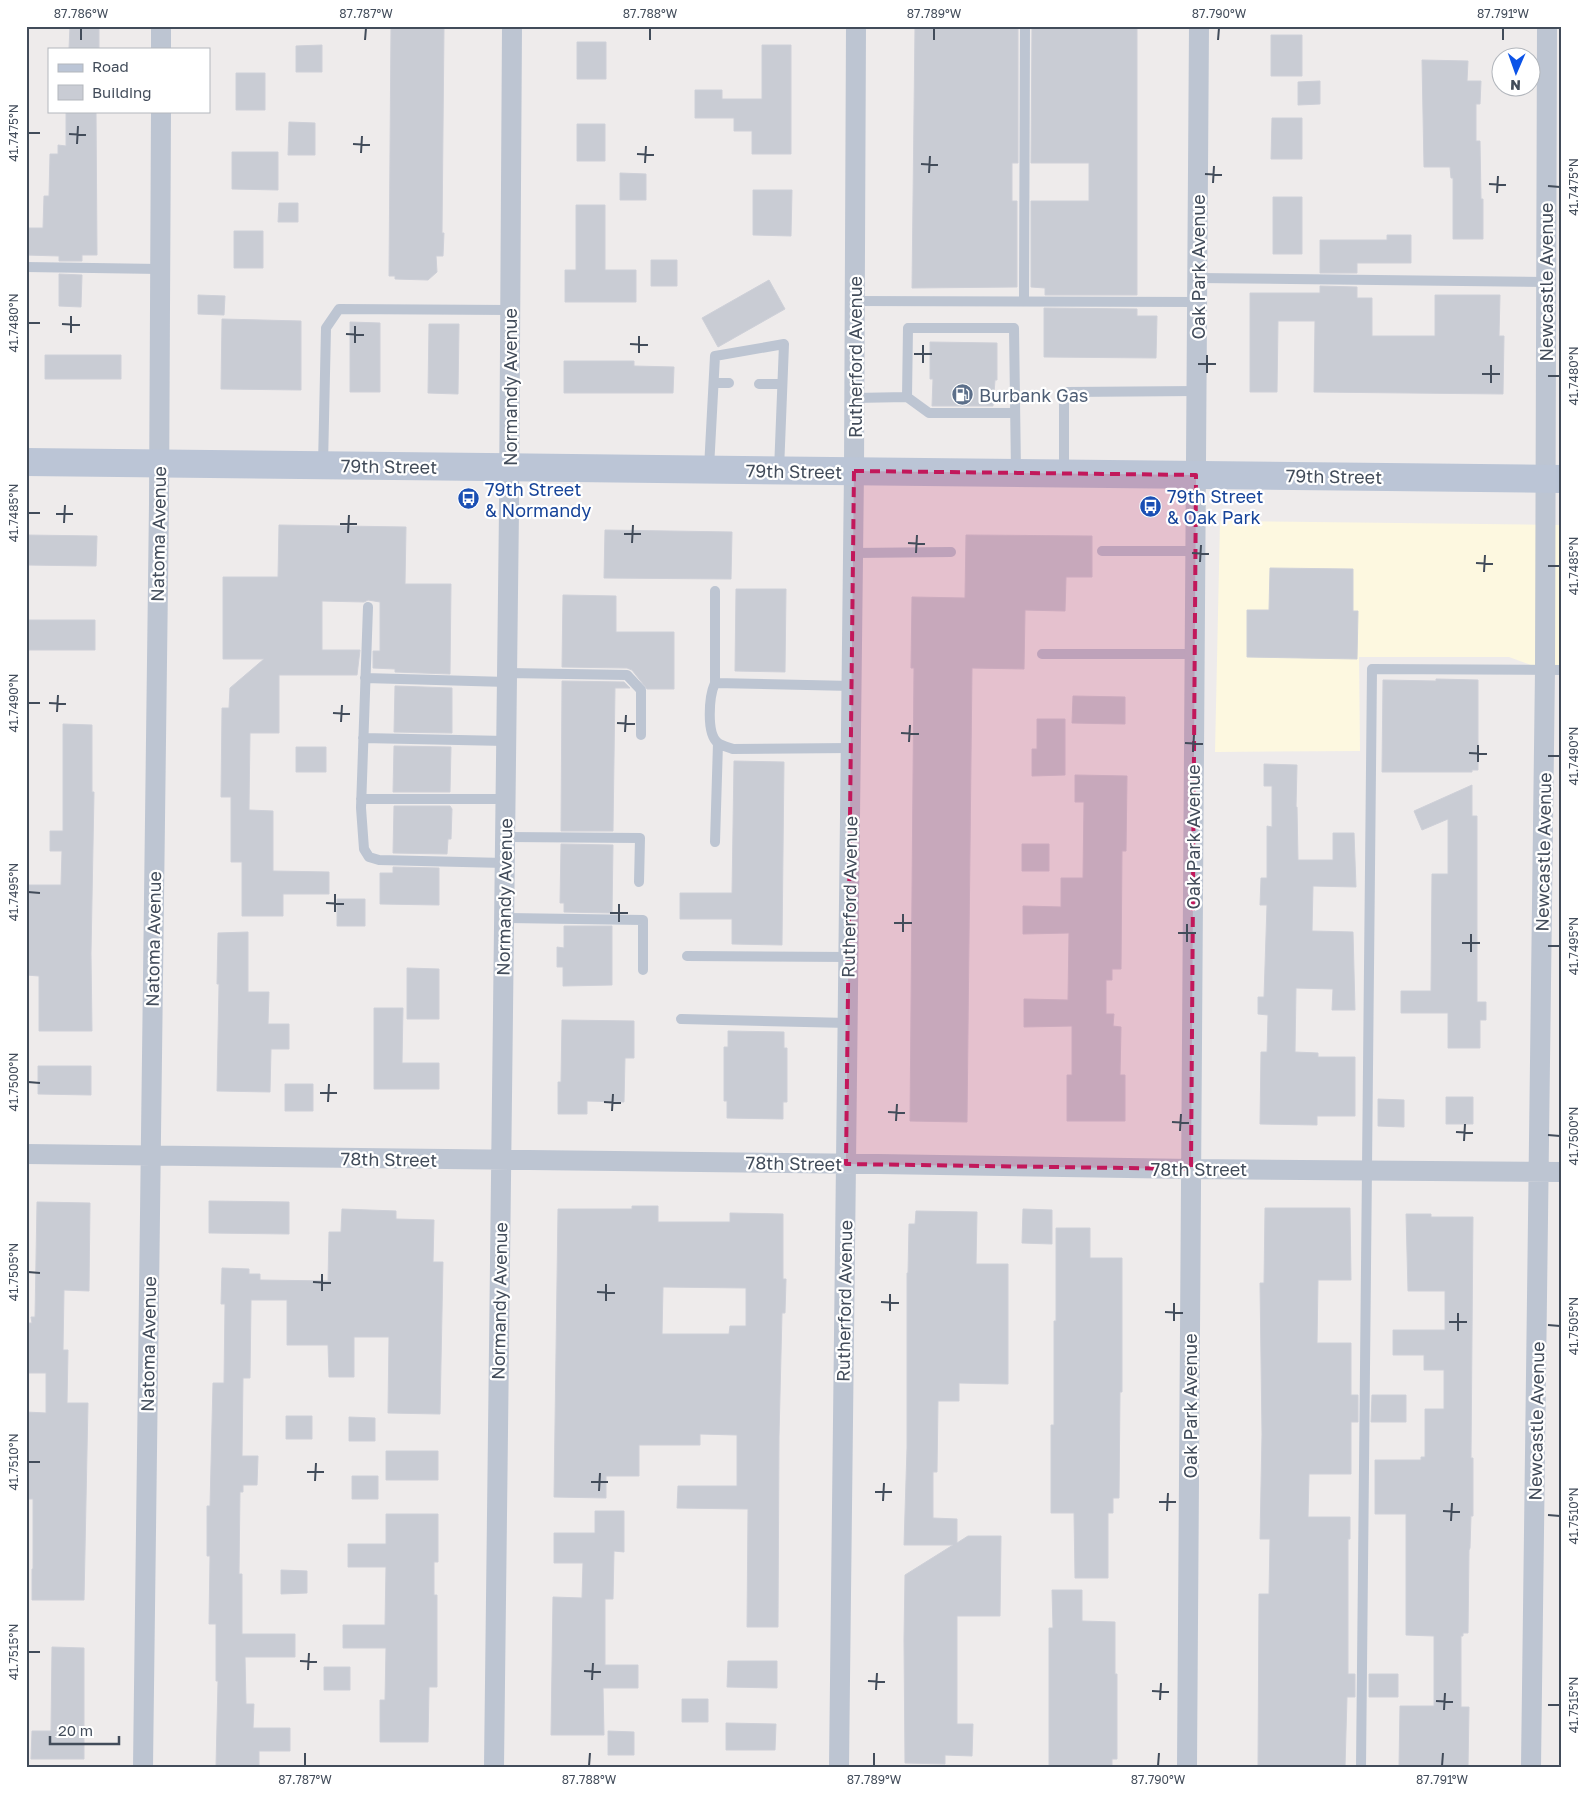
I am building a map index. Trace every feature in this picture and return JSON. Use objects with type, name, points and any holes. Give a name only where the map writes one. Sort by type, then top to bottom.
[{"type":"main road","name":"79th Street","points":[[26,462],[1553,479]]},
{"type":"street","points":[[161,26],[161,48]]},
{"type":"street","name":"Normandy Avenue","points":[[494,1767],[510,468],[512,26]]},
{"type":"street","name":"Rutherford Avenue","points":[[839,1767],[854,553],[856,26]]},
{"type":"street","name":"Oak Park Avenue","points":[[1187,1767],[1199,26]]},
{"type":"street","name":"Newcastle Avenue","points":[[1531,1767],[1539,1172],[1553,670],[1553,479],[1546,282],[1547,26]]},
{"type":"street","name":"Natoma Avenue","points":[[142,1767],[159,464],[161,112]]},
{"type":"street","name":"78th Street","points":[[26,1154],[1562,1172]]},
{"type":"lane","points":[[1024,301],[1025,26]]},
{"type":"lane","points":[[26,267],[160,269]]},
{"type":"lane","points":[[1198,278],[1546,282]]},
{"type":"lane","points":[[855,301],[1197,302]]},
{"type":"lane","points":[[323,466],[326,328],[339,309],[510,310]]},
{"type":"lane","points":[[907,397],[908,328],[1014,328],[1016,473]]},
{"type":"lane","points":[[709,470],[715,356],[784,344],[779,471]]},
{"type":"lane","points":[[714,382],[729,383]]},
{"type":"lane","points":[[759,384],[782,384]]},
{"type":"lane","points":[[1064,474],[1064,395],[1067,392],[1197,392]]},
{"type":"lane","points":[[854,398],[907,397],[929,413],[1015,413]]},
{"type":"lane","points":[[1102,551],[1195,551]]},
{"type":"lane","points":[[854,553],[950,552]]},
{"type":"lane","points":[[715,591],[715,683],[710,692],[710,732],[718,743],[733,749],[851,748]]},
{"type":"lane","points":[[368,607],[361,799],[364,849],[369,857],[379,860],[505,863]]},
{"type":"lane","points":[[1042,654],[1195,654]]},
{"type":"lane","points":[[1360,1767],[1372,669],[1553,670]]},
{"type":"lane","points":[[366,678],[627,674],[641,690],[641,735]]},
{"type":"lane","points":[[715,683],[852,686]]},
{"type":"lane","points":[[363,738],[506,741]]},
{"type":"lane","points":[[715,842],[718,743]]},
{"type":"lane","points":[[361,799],[506,799]]},
{"type":"lane","points":[[505,837],[640,838],[639,882]]},
{"type":"lane","points":[[504,918],[643,920],[643,970]]},
{"type":"lane","points":[[687,956],[848,957]]},
{"type":"lane","points":[[680,1019],[848,1023]]},
{"type":"highlighted area","points":[[854,471],[1196,475],[1191,1169],[846,1164]]},
{"type":"shaded area","points":[[1220,521],[1562,525],[1562,670],[1545,670],[1509,657],[1359,657],[1360,751],[1215,752]]},
{"type":"building","points":[[70,26],[99,26],[99,48],[69,48]]},
{"type":"building","points":[[391,26],[444,26],[443,256],[436,256],[437,272],[428,280],[395,279],[395,276],[389,276]]},
{"type":"building","points":[[915,26],[1018,26],[1018,163],[1012,163],[1012,201],[1017,201],[1017,287],[912,288]]},
{"type":"building","points":[[1032,26],[1137,26],[1137,295],[1045,295],[1045,288],[1031,287],[1031,201],[1089,201],[1089,163],[1031,163]]},
{"type":"building","points":[[1271,35],[1302,35],[1302,76],[1271,76]]},
{"type":"building","points":[[577,42],[606,42],[606,79],[577,79]]},
{"type":"building","points":[[322,45],[322,72],[296,72],[296,46]]},
{"type":"building","points":[[762,45],[791,45],[791,154],[752,154],[752,131],[734,131],[734,118],[695,118],[695,90],[722,90],[722,99],[762,99]]},
{"type":"building","points":[[1422,60],[1468,61],[1467,81],[1481,81],[1480,104],[1476,104],[1476,141],[1480,141],[1483,239],[1453,239],[1453,178],[1451,178],[1450,167],[1424,167]]},
{"type":"building","points":[[236,73],[265,73],[265,110],[236,110]]},
{"type":"building","points":[[1320,81],[1320,104],[1298,105],[1298,82]]},
{"type":"building","points":[[66,112],[96,112],[97,255],[82,255],[82,261],[59,261],[59,256],[26,255],[26,228],[43,228],[44,196],[49,196],[50,154],[58,154],[58,145],[66,146]]},
{"type":"building","points":[[1272,118],[1302,118],[1302,159],[1271,159]]},
{"type":"building","points":[[289,122],[315,123],[315,155],[288,155]]},
{"type":"building","points":[[577,124],[605,124],[605,161],[577,161]]},
{"type":"building","points":[[232,152],[278,152],[278,190],[232,189]]},
{"type":"building","points":[[620,173],[646,174],[646,200],[620,200]]},
{"type":"building","points":[[753,190],[792,190],[791,236],[753,235]]},
{"type":"building","points":[[1273,197],[1302,197],[1302,254],[1273,254]]},
{"type":"building","points":[[279,203],[298,203],[298,222],[278,222]]},
{"type":"building","points":[[576,205],[605,205],[605,270],[636,270],[636,302],[565,302],[565,270],[576,270]]},
{"type":"building","points":[[234,231],[263,231],[263,268],[234,268]]},
{"type":"building","points":[[1387,235],[1411,235],[1411,263],[1357,263],[1357,273],[1320,273],[1320,240],[1387,240]]},
{"type":"building","points":[[651,260],[677,260],[677,286],[651,286]]},
{"type":"building","points":[[59,274],[82,275],[81,307],[59,306]]},
{"type":"building","points":[[769,280],[785,309],[718,347],[702,318]]},
{"type":"building","points":[[1320,286],[1357,287],[1357,298],[1372,298],[1372,336],[1435,336],[1435,295],[1500,295],[1499,336],[1504,336],[1503,394],[1314,392],[1315,321],[1278,321],[1277,392],[1250,392],[1250,293],[1320,293]]},
{"type":"building","points":[[198,295],[225,296],[224,315],[198,314]]},
{"type":"building","points":[[1044,308],[1137,309],[1137,316],[1157,316],[1156,358],[1044,357]]},
{"type":"building","points":[[222,319],[301,321],[301,390],[221,389]]},
{"type":"building","points":[[350,322],[380,323],[380,392],[350,392]]},
{"type":"building","points":[[429,324],[459,324],[458,394],[428,393]]},
{"type":"building","points":[[930,342],[997,343],[997,380],[995,380],[993,406],[932,406],[933,379],[930,379]]},
{"type":"building","points":[[45,355],[121,355],[121,379],[45,379]]},
{"type":"building","points":[[564,361],[634,361],[634,366],[674,367],[673,393],[564,393]]},
{"type":"building","points":[[279,525],[406,527],[405,584],[451,584],[450,674],[395,672],[395,669],[373,668],[373,651],[380,651],[380,602],[368,600],[364,602],[322,601],[322,650],[360,650],[357,675],[279,675],[279,733],[250,733],[249,810],[273,811],[273,871],[329,872],[329,894],[283,894],[283,916],[242,916],[242,862],[231,862],[231,797],[221,797],[222,708],[229,708],[230,688],[264,659],[223,659],[223,577],[278,577]]},
{"type":"building","points":[[605,530],[732,532],[731,579],[604,578]]},
{"type":"building","points":[[26,535],[97,536],[96,566],[26,565]]},
{"type":"building","points":[[966,535],[1092,536],[1092,577],[1066,577],[1065,611],[1025,610],[1024,669],[972,668],[967,1122],[910,1121],[914,668],[911,668],[912,597],[965,598]]},
{"type":"building","points":[[1270,568],[1353,569],[1353,611],[1358,611],[1357,659],[1247,657],[1247,610],[1269,610]]},
{"type":"building","points":[[736,589],[786,589],[785,672],[735,671]]},
{"type":"building","points":[[563,595],[616,596],[616,632],[674,632],[674,689],[647,689],[632,670],[627,668],[562,667]]},
{"type":"building","points":[[26,620],[95,620],[95,650],[26,650]]},
{"type":"building","points":[[1436,679],[1478,680],[1478,770],[1472,770],[1472,772],[1382,772],[1383,680],[1436,681]]},
{"type":"building","points":[[562,681],[624,682],[630,688],[615,688],[613,831],[561,831]]},
{"type":"building","points":[[395,686],[452,688],[452,733],[394,732]]},
{"type":"building","points":[[1073,696],[1125,697],[1125,724],[1072,723]]},
{"type":"building","points":[[1037,719],[1065,719],[1065,775],[1032,776],[1032,749],[1037,749]]},
{"type":"building","points":[[63,724],[92,725],[92,792],[94,792],[91,953],[92,1031],[39,1031],[39,976],[26,975],[26,885],[61,885],[62,851],[50,851],[50,831],[63,831]]},
{"type":"building","points":[[394,746],[451,747],[450,792],[393,792]]},
{"type":"building","points":[[296,747],[326,747],[326,772],[296,772]]},
{"type":"building","points":[[734,761],[784,762],[782,945],[732,944],[732,919],[680,919],[680,893],[732,893]]},
{"type":"building","points":[[1264,764],[1297,765],[1298,860],[1333,860],[1333,833],[1354,833],[1356,887],[1313,886],[1312,931],[1353,932],[1355,1010],[1332,1010],[1333,989],[1296,988],[1295,1052],[1318,1053],[1318,1057],[1355,1057],[1355,1116],[1317,1116],[1317,1125],[1260,1124],[1261,1052],[1267,1052],[1268,1015],[1258,1014],[1258,997],[1264,997],[1267,905],[1260,905],[1261,878],[1267,878],[1267,826],[1272,827],[1272,786],[1264,786]]},
{"type":"building","points":[[1075,775],[1127,776],[1126,851],[1122,851],[1121,969],[1112,969],[1112,980],[1106,980],[1106,1014],[1114,1014],[1113,1026],[1121,1027],[1120,1075],[1125,1075],[1125,1121],[1067,1121],[1067,1075],[1072,1075],[1072,1026],[1024,1027],[1024,999],[1068,1000],[1069,933],[1023,934],[1023,906],[1061,907],[1061,878],[1083,878],[1084,802],[1075,802]]},
{"type":"building","points":[[1472,785],[1472,816],[1477,816],[1477,1002],[1486,1002],[1486,1020],[1480,1020],[1480,1048],[1448,1048],[1448,1013],[1401,1013],[1401,991],[1431,991],[1432,874],[1448,874],[1448,819],[1422,830],[1414,811]]},
{"type":"building","points":[[394,806],[450,806],[452,809],[451,839],[448,839],[447,854],[393,853]]},
{"type":"building","points":[[561,844],[613,845],[612,913],[564,912],[564,903],[560,903]]},
{"type":"building","points":[[1022,844],[1049,844],[1049,871],[1022,871]]},
{"type":"building","points":[[393,867],[439,868],[439,905],[380,904],[380,873],[393,873]]},
{"type":"building","points":[[337,899],[365,899],[365,926],[337,926]]},
{"type":"building","points":[[564,926],[612,926],[612,985],[563,986],[563,967],[557,967],[557,947],[564,948]]},
{"type":"building","points":[[248,932],[248,992],[269,992],[268,1024],[289,1024],[289,1049],[271,1049],[270,1092],[217,1091],[218,933]]},
{"type":"building","points":[[407,968],[439,969],[439,1019],[407,1019]]},
{"type":"building","points":[[374,1008],[403,1008],[402,1063],[439,1063],[439,1089],[374,1089]]},
{"type":"building","points":[[562,1020],[634,1021],[634,1058],[625,1058],[624,1102],[587,1101],[587,1114],[558,1114],[558,1082],[561,1082]]},
{"type":"building","points":[[728,1031],[784,1032],[784,1048],[787,1048],[787,1102],[783,1102],[783,1119],[727,1118],[727,1101],[724,1101],[724,1047],[728,1047]]},
{"type":"building","points":[[38,1066],[91,1066],[91,1095],[38,1094]]},
{"type":"building","points":[[285,1084],[313,1084],[313,1111],[285,1111]]},
{"type":"building","points":[[1446,1097],[1473,1097],[1473,1124],[1446,1124]]},
{"type":"building","points":[[1378,1099],[1404,1100],[1404,1127],[1378,1126]]},
{"type":"building","points":[[209,1201],[289,1202],[289,1234],[209,1233]]},
{"type":"building","points":[[37,1202],[90,1203],[89,1291],[64,1290],[63,1350],[68,1350],[67,1403],[88,1403],[84,1600],[32,1600],[33,1499],[26,1499],[26,1412],[46,1413],[46,1373],[26,1373],[26,1323],[32,1323],[31,1317],[35,1317]]},
{"type":"building","points":[[632,1206],[658,1206],[658,1222],[730,1222],[730,1213],[783,1214],[783,1279],[786,1279],[785,1313],[782,1313],[779,1436],[778,1627],[747,1627],[748,1509],[677,1508],[678,1486],[737,1486],[737,1435],[700,1434],[700,1445],[639,1445],[639,1476],[606,1476],[606,1498],[554,1497],[558,1209],[632,1209]],"holes":[[[663,1287],[746,1288],[746,1326],[730,1326],[729,1334],[662,1334]]]},
{"type":"building","points":[[1265,1208],[1350,1208],[1351,1280],[1318,1280],[1317,1343],[1351,1343],[1351,1395],[1358,1395],[1358,1422],[1351,1422],[1351,1474],[1309,1474],[1308,1517],[1350,1517],[1350,1539],[1348,1539],[1348,1674],[1355,1674],[1355,1697],[1347,1697],[1345,1767],[1258,1767],[1259,1594],[1269,1594],[1270,1539],[1260,1539],[1262,1434],[1260,1283],[1264,1283]]},
{"type":"building","points":[[342,1209],[396,1211],[396,1219],[434,1220],[433,1262],[443,1262],[440,1414],[388,1413],[389,1337],[354,1337],[354,1377],[329,1377],[328,1345],[287,1345],[287,1300],[251,1300],[250,1378],[243,1378],[242,1456],[258,1456],[257,1485],[243,1485],[243,1492],[240,1492],[239,1574],[242,1574],[242,1634],[295,1634],[295,1657],[245,1657],[246,1704],[254,1704],[253,1728],[290,1728],[290,1751],[259,1751],[259,1767],[216,1767],[218,1681],[216,1681],[216,1624],[209,1624],[210,1556],[207,1556],[207,1506],[210,1506],[213,1383],[224,1383],[225,1304],[221,1304],[222,1268],[249,1269],[249,1274],[260,1274],[260,1280],[328,1281],[329,1232],[341,1232]]},
{"type":"building","points":[[1023,1209],[1052,1210],[1052,1244],[1022,1243]]},
{"type":"building","points":[[916,1211],[977,1212],[976,1264],[1008,1264],[1008,1384],[959,1383],[959,1401],[938,1401],[937,1472],[933,1472],[933,1518],[957,1519],[957,1543],[968,1536],[1001,1536],[1000,1616],[957,1616],[957,1724],[973,1724],[972,1756],[945,1755],[945,1764],[905,1763],[905,1575],[953,1545],[904,1545],[907,1448],[907,1273],[909,1224],[915,1224]]},
{"type":"building","points":[[1406,1214],[1431,1214],[1431,1217],[1473,1217],[1471,1458],[1473,1458],[1473,1516],[1471,1516],[1469,1550],[1468,1633],[1463,1633],[1463,1636],[1461,1636],[1461,1707],[1469,1707],[1468,1767],[1399,1767],[1400,1706],[1434,1706],[1434,1636],[1406,1635],[1406,1514],[1375,1514],[1375,1460],[1421,1460],[1421,1457],[1425,1457],[1425,1409],[1444,1409],[1444,1370],[1424,1370],[1424,1355],[1393,1355],[1393,1330],[1445,1330],[1445,1291],[1408,1291]]},
{"type":"building","points":[[1056,1228],[1090,1228],[1090,1258],[1122,1258],[1122,1392],[1120,1392],[1119,1498],[1113,1498],[1113,1513],[1108,1513],[1108,1578],[1075,1578],[1074,1513],[1051,1513],[1051,1425],[1054,1425],[1054,1321],[1056,1321]]},
{"type":"building","points":[[1372,1395],[1406,1395],[1406,1422],[1371,1422]]},
{"type":"building","points":[[286,1416],[312,1416],[312,1439],[286,1439]]},
{"type":"building","points":[[349,1417],[375,1418],[375,1441],[349,1441]]},
{"type":"building","points":[[386,1451],[438,1451],[438,1480],[386,1480]]},
{"type":"building","points":[[352,1476],[378,1476],[378,1499],[352,1499]]},
{"type":"building","points":[[595,1511],[624,1511],[624,1552],[614,1551],[613,1599],[605,1599],[605,1665],[638,1665],[638,1688],[603,1688],[604,1735],[551,1735],[553,1597],[582,1598],[583,1563],[554,1563],[554,1533],[595,1533]]},
{"type":"building","points":[[386,1514],[438,1514],[438,1562],[434,1562],[434,1595],[437,1595],[437,1687],[429,1687],[428,1742],[380,1742],[380,1700],[385,1700],[386,1648],[343,1648],[343,1625],[385,1625],[386,1567],[348,1567],[348,1544],[386,1544]]},
{"type":"building","points":[[281,1570],[307,1571],[307,1593],[281,1594]]},
{"type":"building","points":[[1052,1590],[1082,1590],[1082,1621],[1115,1622],[1117,1759],[1112,1759],[1112,1767],[1049,1767],[1049,1628],[1053,1628]]},
{"type":"building","points":[[52,1647],[84,1648],[84,1759],[31,1759],[32,1731],[51,1731]]},
{"type":"building","points":[[728,1661],[777,1661],[777,1688],[727,1687]]},
{"type":"building","points":[[324,1667],[350,1667],[350,1690],[324,1690]]},
{"type":"building","points":[[1369,1674],[1398,1674],[1398,1697],[1369,1697]]},
{"type":"building","points":[[682,1699],[708,1699],[708,1722],[682,1722]]},
{"type":"building","points":[[726,1723],[776,1724],[775,1750],[726,1750]]},
{"type":"building","points":[[608,1731],[634,1732],[634,1755],[608,1755]]},
{"type":"place","name":"Burbank Gas","points":[[963,395]]},
{"type":"place","name":"79th Street & Normandy","points":[[469,499]]},
{"type":"place","name":"79th Street & Oak Park","points":[[1151,506]]}]
